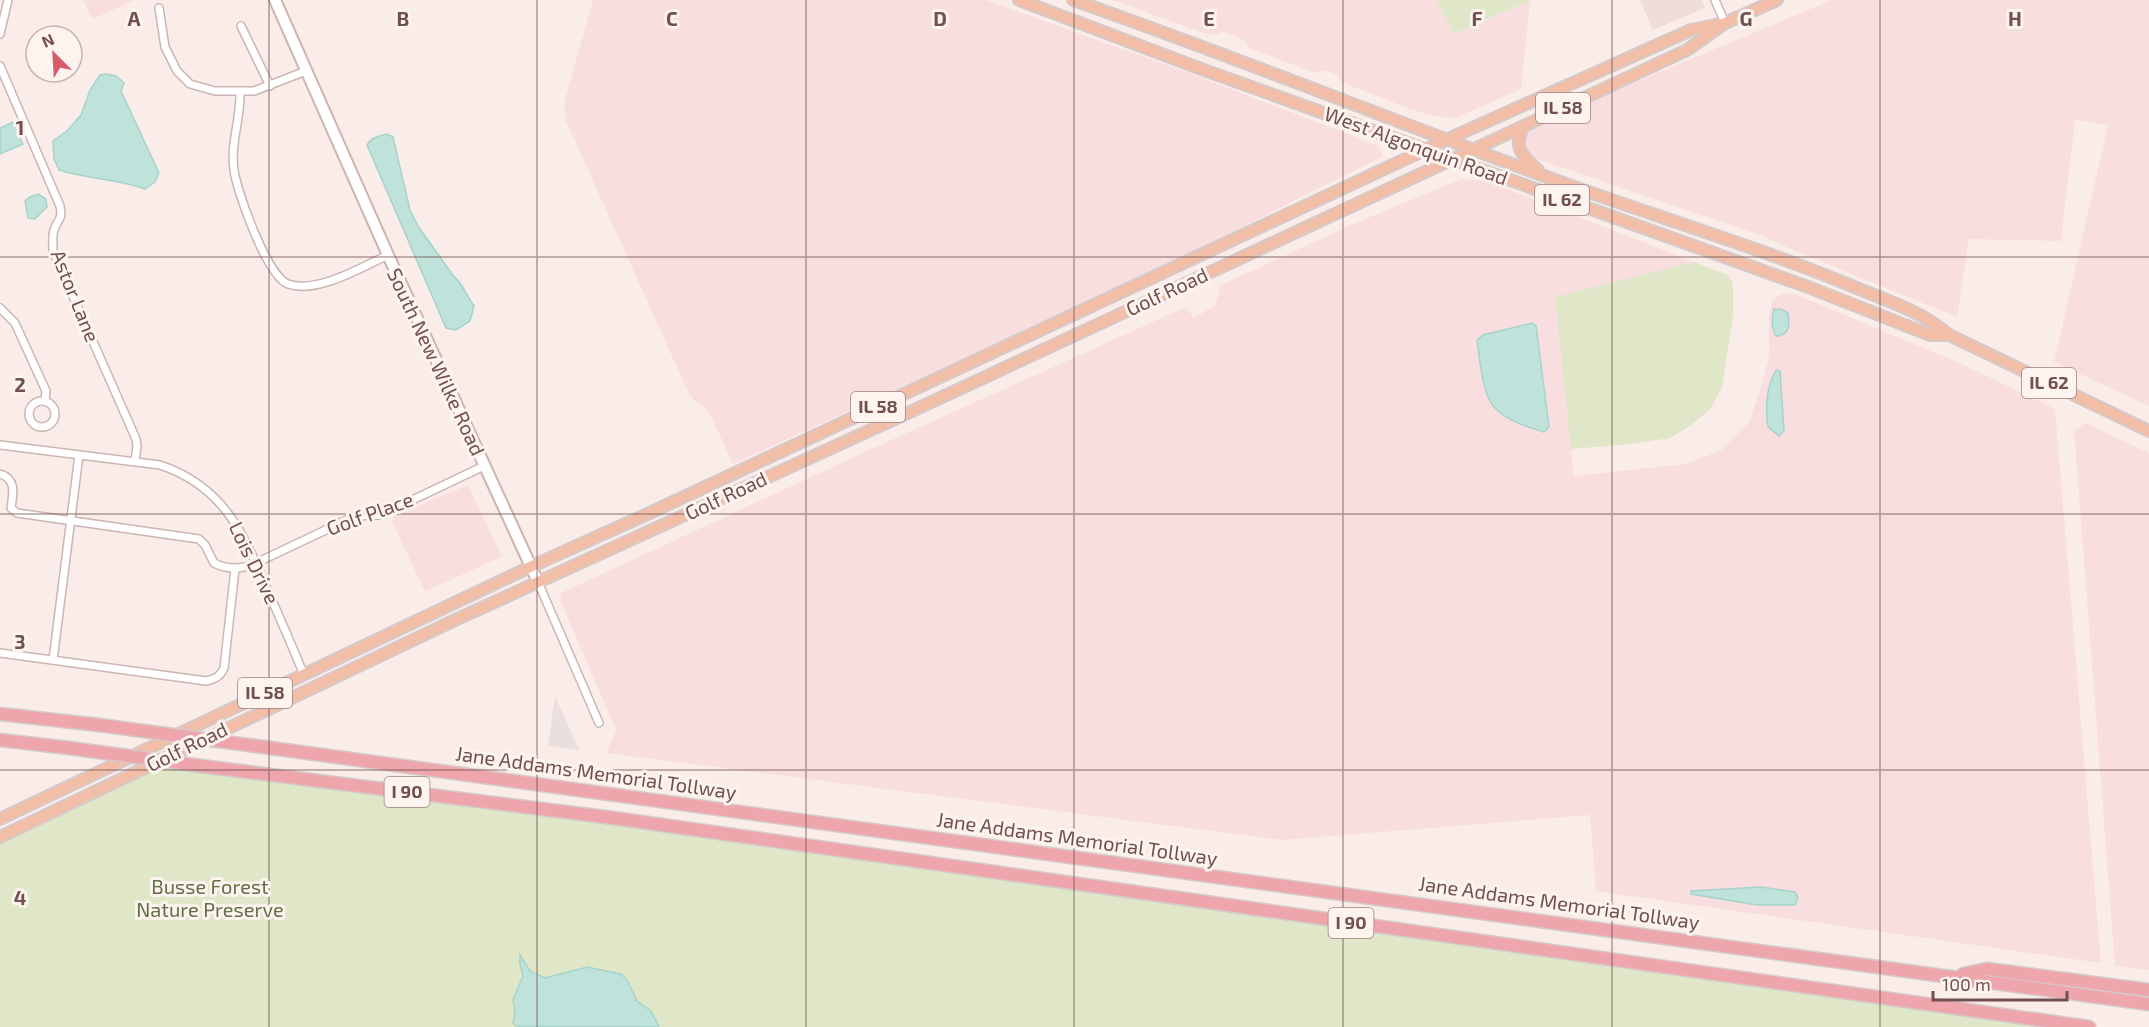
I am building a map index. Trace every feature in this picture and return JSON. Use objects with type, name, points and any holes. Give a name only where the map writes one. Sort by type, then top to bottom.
[{"type":"highway","name":"Jane Addams Memorial Tollway","points":[[0,714],[256,746],[2149,1004]]},
{"type":"highway","name":"I 90","points":[[0,740],[613,818],[2089,1027]]},
{"type":"highway","points":[[1953,976],[1987,969],[2149,990]]},
{"type":"main road","name":"South New Wilke Road","points":[[274,0],[538,582]]},
{"type":"main road","name":"West Algonquin Road","points":[[1019,0],[1204,70],[1809,286],[1930,335],[1948,335]]},
{"type":"main road","name":"West Algonquin Road","points":[[1073,0],[1545,176],[1803,266],[1917,314],[1938,325],[1948,335],[2149,431]]},
{"type":"main road","name":"IL 58","points":[[1453,158],[1687,50],[1725,23],[1777,0]]},
{"type":"main road","name":"IL 58","points":[[1448,139],[1691,30],[1725,23]]},
{"type":"main road","points":[[1524,126],[1520,134],[1519,149],[1523,158],[1545,176]]},
{"type":"main road","name":"Golf Road","points":[[0,819],[530,567],[675,502],[1448,139]]},
{"type":"main road","name":"Golf Road","points":[[0,837],[423,635],[910,412],[1453,158]]},
{"type":"street","points":[[0,34],[8,0]]},
{"type":"street","points":[[1715,0],[1725,23]]},
{"type":"street","points":[[159,8],[165,47],[177,71],[190,84],[215,91],[254,91],[306,70]]},
{"type":"street","points":[[242,26],[270,86]]},
{"type":"street","name":"Astor Lane","points":[[0,66],[60,206],[62,214],[54,228],[54,251],[136,439],[135,461]]},
{"type":"street","points":[[240,92],[234,170],[246,213],[259,244],[279,277],[288,284],[325,284],[388,255]]},
{"type":"street","points":[[0,308],[15,323],[46,392],[45,401]]},
{"type":"street","name":"Lois Drive","points":[[0,445],[135,461],[176,470],[208,491],[235,521],[256,563],[304,675]]},
{"type":"street","points":[[53,660],[79,455]]},
{"type":"street","name":"Golf Place","points":[[235,569],[247,568],[352,517],[361,514],[374,516],[382,514],[484,466]]},
{"type":"street","points":[[0,474],[11,480],[13,487],[11,508],[17,513],[199,539],[214,562],[235,569],[224,668],[221,675],[215,679],[206,681],[0,653]]},
{"type":"street","name":"South New Wilke Road","points":[[538,582],[599,723]]},
{"type":"shaded area","points":[[83,0],[135,0],[92,19]]},
{"type":"shaded area","points":[[593,0],[986,0],[1189,73],[1379,146],[1383,156],[1173,262],[733,464],[709,412],[690,396],[566,121],[564,103]]},
{"type":"shaded area","points":[[1112,0],[1436,0],[1453,34],[1530,1],[1521,89],[1456,118],[1436,116],[1410,109],[1341,82],[1338,75],[1324,70],[1315,73],[1249,48],[1244,40],[1224,32],[1212,36]]},
{"type":"shaded area","points":[[1640,0],[1702,0],[1705,8],[1653,30]]},
{"type":"shaded area","points":[[1832,0],[2149,0],[2149,406],[2054,362],[2108,125],[2075,120],[2061,241],[1969,239],[1957,317],[1763,236],[1531,157],[1527,152],[1525,132],[1533,125]]},
{"type":"shaded area","points":[[1461,179],[1486,181],[1694,262],[1556,297],[1574,476],[1684,464],[1720,451],[1749,422],[1769,356],[1769,318],[1772,300],[1781,294],[1792,293],[1962,364],[2055,409],[2101,963],[1596,891],[1590,815],[1282,840],[606,753],[616,730],[560,600],[561,593],[1186,307],[1194,318],[1215,305],[1221,285],[1351,225]]},
{"type":"shaded area","points":[[2085,423],[2149,453],[2149,970],[2115,966],[2074,431]]},
{"type":"shaded area","points":[[468,485],[502,557],[425,591],[392,522],[394,516]]},
{"type":"shaded area","points":[[555,696],[579,750],[548,746]]},
{"type":"green space","points":[[1436,0],[1531,0],[1453,34]]},
{"type":"green space","points":[[1694,262],[1728,275],[1733,283],[1733,316],[1722,388],[1710,409],[1690,426],[1670,438],[1571,449],[1555,297]]},
{"type":"green space","name":"Busse Forest Nature Preserve","points":[[160,761],[2080,1027],[0,1027],[0,837]]},
{"type":"water","points":[[100,75],[116,76],[124,83],[121,91],[159,173],[155,182],[145,189],[59,170],[54,159],[53,141],[68,130],[81,115],[90,90]]},
{"type":"water","points":[[13,122],[23,144],[0,154],[0,128]]},
{"type":"water","points":[[387,134],[393,137],[410,210],[418,226],[474,306],[470,321],[456,330],[446,328],[367,145],[378,136]]},
{"type":"water","points":[[38,194],[46,199],[47,207],[35,219],[28,218],[25,201]]},
{"type":"water","points":[[1774,309],[1781,309],[1788,313],[1789,321],[1786,332],[1776,336],[1772,320]]},
{"type":"water","points":[[1532,323],[1536,326],[1549,427],[1544,432],[1511,420],[1494,407],[1484,385],[1477,340],[1483,335]]},
{"type":"water","points":[[1776,370],[1780,371],[1784,431],[1779,436],[1768,427],[1767,412],[1768,391]]},
{"type":"water","points":[[1761,887],[1795,892],[1798,898],[1795,905],[1757,905],[1691,894],[1691,891]]},
{"type":"water","points":[[520,955],[530,971],[545,978],[587,967],[621,974],[627,980],[637,1001],[651,1011],[659,1027],[516,1026],[513,1023],[515,1011],[513,1000],[523,976]]}]
